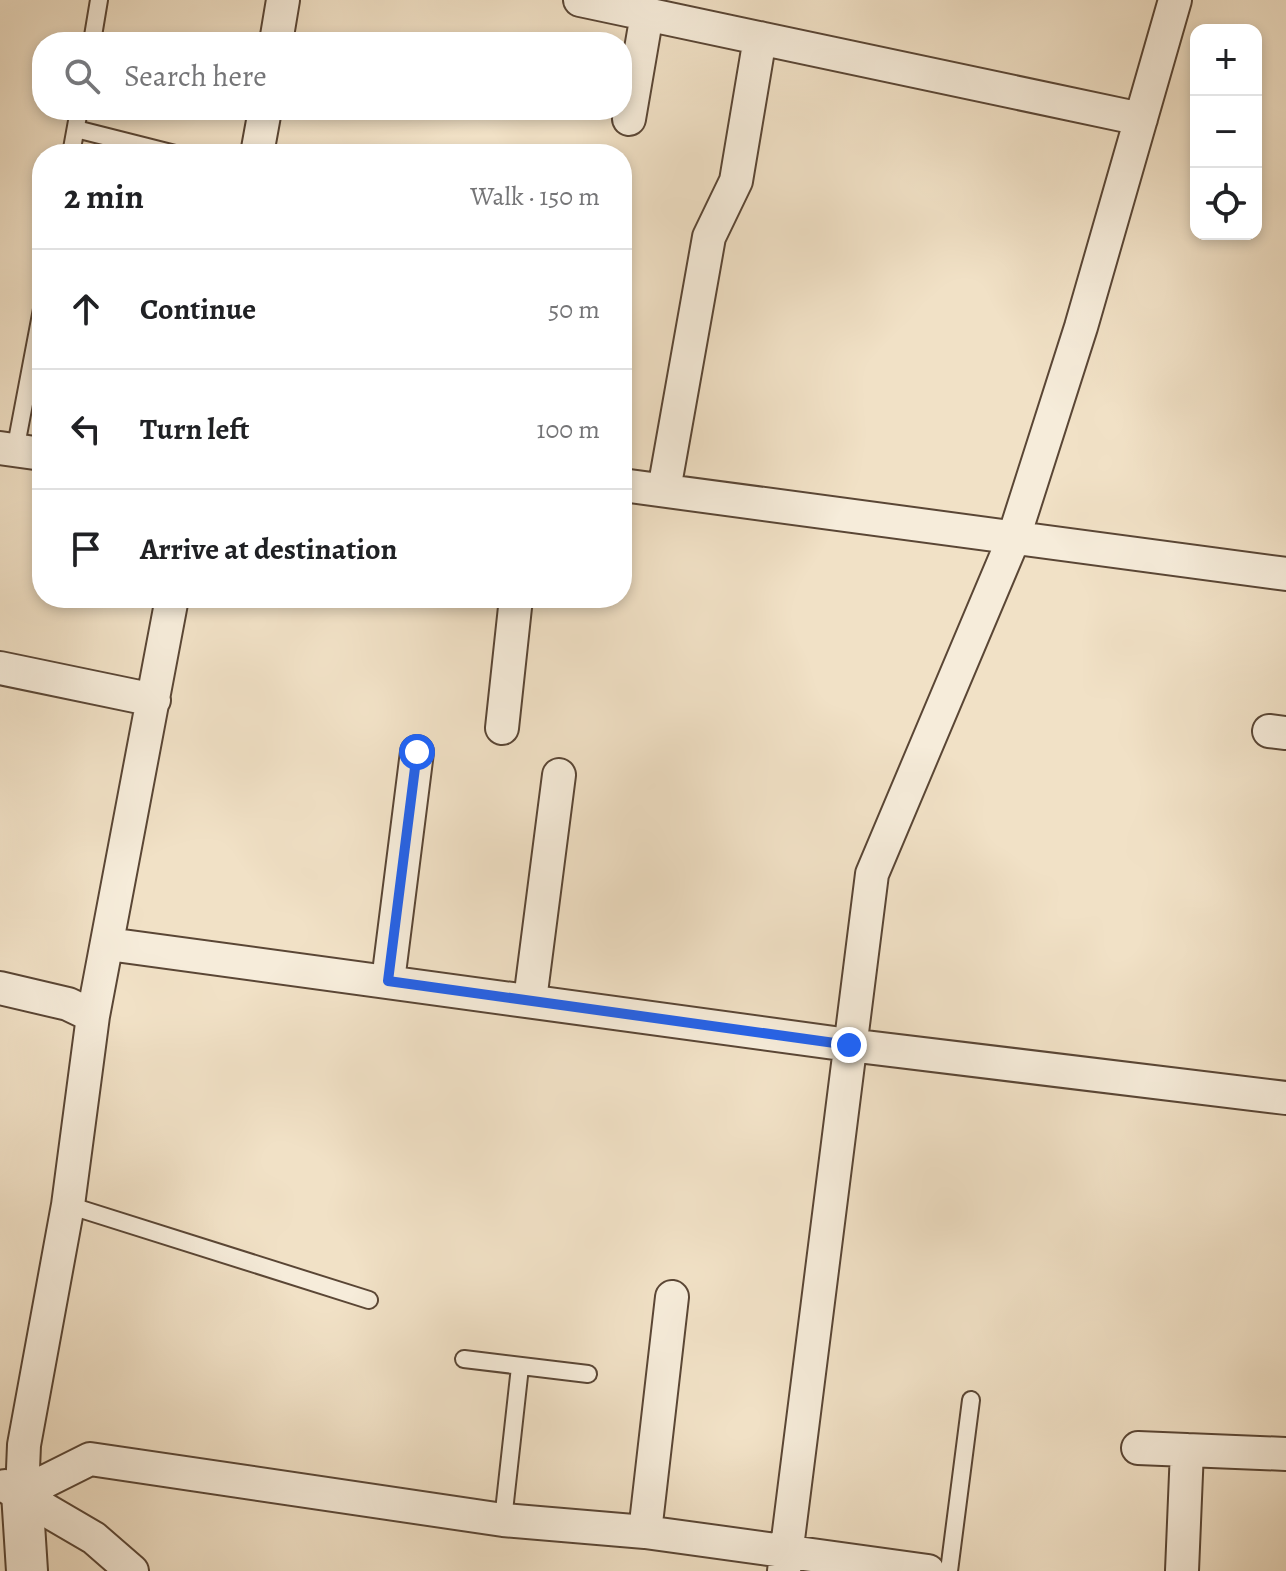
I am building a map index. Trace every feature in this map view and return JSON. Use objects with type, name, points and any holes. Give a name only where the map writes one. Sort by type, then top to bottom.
[{"type":"street","points":[[278,32],[283,0]]},
{"type":"street","points":[[580,0],[1141,119]]},
{"type":"street","points":[[785,1562],[872,874],[1013,540],[1081,327],[1175,0]]},
{"type":"street","points":[[632,102],[647,14]]},
{"type":"street","points":[[664,490],[709,237],[736,181],[760,38]]},
{"type":"street","points":[[259,144],[263,120]]},
{"type":"street","points":[[632,486],[1013,540],[1286,574]]},
{"type":"street","points":[[27,1571],[11,1489],[24,1445],[68,1205],[93,1016],[170,608]]},
{"type":"street","points":[[502,728],[515,608]]},
{"type":"street","points":[[0,668],[154,700]]},
{"type":"street","points":[[388,981],[417,752]]},
{"type":"street","points":[[530,1000],[559,775]]},
{"type":"street","points":[[108,944],[849,1045],[1286,1098]]},
{"type":"street","points":[[0,988],[68,1004],[93,1016]]},
{"type":"street","points":[[645,1532],[672,1297]]},
{"type":"street","points":[[1138,1448],[1286,1454]]},
{"type":"street","points":[[1182,1571],[1187,1450]]},
{"type":"street","points":[[11,1489],[90,1459],[503,1520],[645,1532],[785,1562],[928,1571]]},
{"type":"street","points":[[11,1489],[94,1538],[132,1571]]},
{"type":"lane","points":[[94,32],[99,0]]},
{"type":"lane","points":[[73,144],[77,120]]},
{"type":"lane","points":[[76,129],[135,144]]},
{"type":"lane","points":[[19,451],[32,371]]},
{"type":"lane","points":[[68,1205],[369,1300]]},
{"type":"lane","points":[[464,1359],[588,1374]]},
{"type":"lane","points":[[503,1520],[520,1367]]},
{"type":"lane","points":[[949,1571],[971,1400]]},
{"type":"route","points":[[417,752],[388,981],[849,1045]]}]
